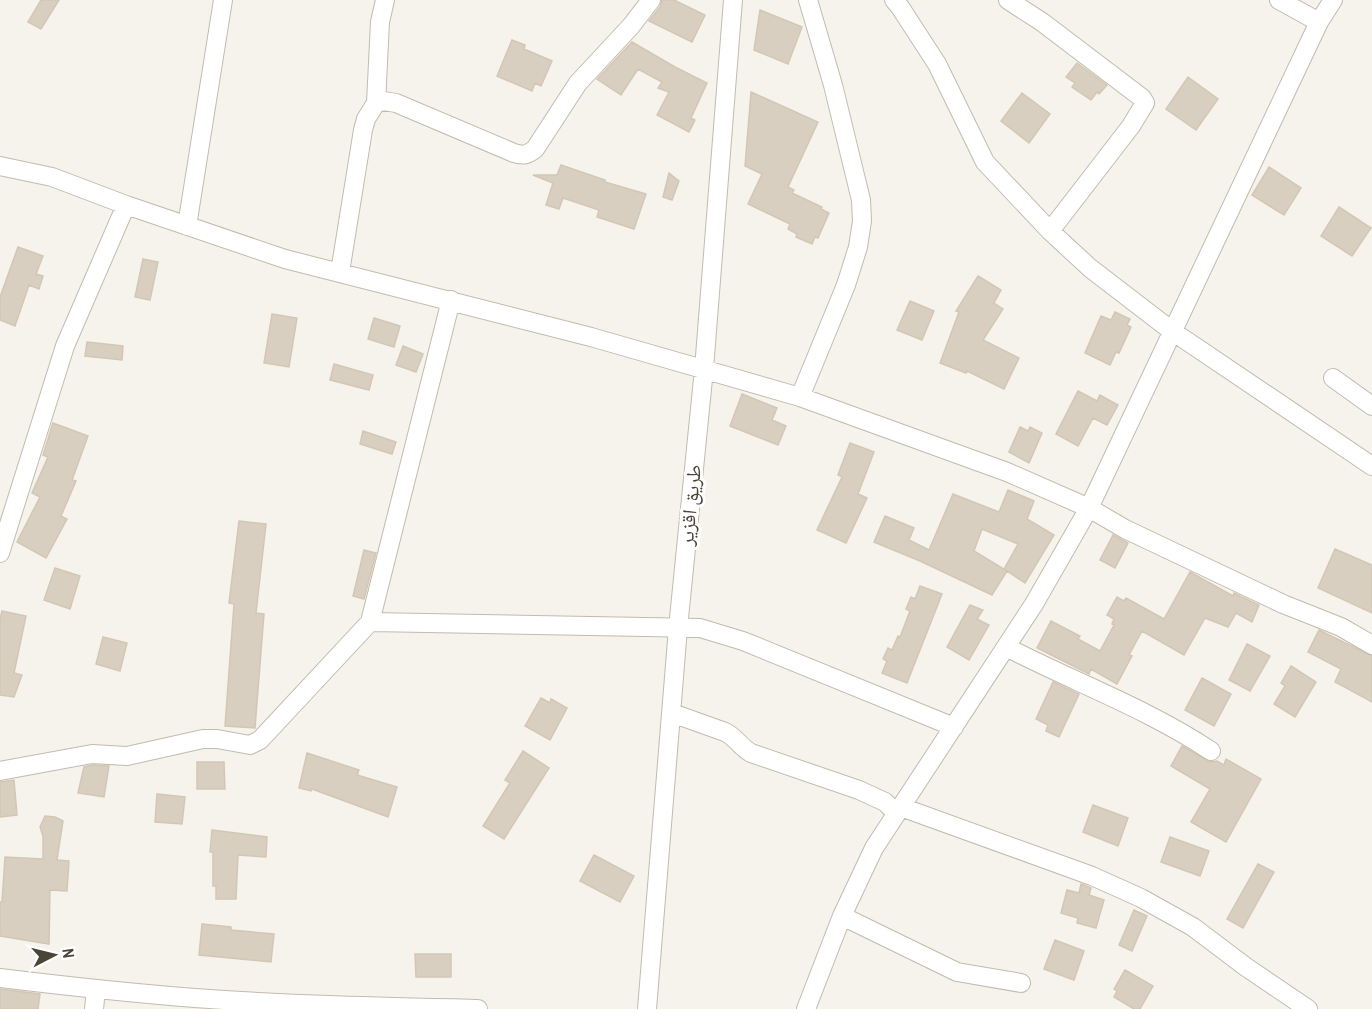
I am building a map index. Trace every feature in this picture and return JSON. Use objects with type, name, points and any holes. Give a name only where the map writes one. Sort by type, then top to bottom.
[{"type":"street","points":[[186,226],[224,0]]},
{"type":"street","points":[[340,272],[363,130],[366,119],[376,103],[380,22],[385,0]]},
{"type":"street","points":[[376,103],[384,101],[396,103],[522,156],[535,149],[578,83],[631,26],[651,0]]},
{"type":"street","name":"طريق اقزير","points":[[647,1009],[678,628],[704,369],[733,0]]},
{"type":"street","points":[[800,397],[846,285],[858,247],[862,221],[861,200],[833,85],[808,0]]},
{"type":"street","points":[[1008,0],[1042,22],[1142,98],[1145,103],[1141,112],[1050,231]]},
{"type":"street","points":[[1279,0],[1319,22]]},
{"type":"street","points":[[806,1009],[842,916],[874,848],[1034,604],[1089,508],[1319,22],[1333,0]]},
{"type":"street","points":[[900,2],[937,64],[985,162],[1050,231],[1090,268],[1172,331],[1372,466]]},
{"type":"street","points":[[0,166],[52,177],[126,205],[285,259],[451,300],[800,397],[1006,472],[1089,508],[1125,529],[1283,604],[1341,627],[1372,645]]},
{"type":"street","points":[[0,554],[64,346],[126,205]]},
{"type":"street","points":[[0,771],[92,754],[127,756],[203,739],[250,745],[260,740],[370,622],[451,300]]},
{"type":"street","points":[[1334,378],[1372,406]]},
{"type":"street","points":[[370,622],[700,628],[731,636],[954,728]]},
{"type":"street","points":[[1006,647],[1054,672],[1155,718],[1212,751]]},
{"type":"street","points":[[672,713],[731,735],[739,745],[751,753],[859,790],[899,810],[1092,876],[1141,898],[1193,927],[1308,1009]]},
{"type":"street","points":[[842,916],[957,972],[1021,982]]},
{"type":"street","points":[[0,978],[196,998],[377,1007],[478,1009]]},
{"type":"street","points":[[94,1009],[96,989]]},
{"type":"building","points":[[41,0],[59,0],[41,29],[28,22]]},
{"type":"building","points":[[662,0],[674,0],[705,15],[692,42],[649,21],[660,7]]},
{"type":"building","points":[[760,10],[802,27],[788,64],[754,50]]},
{"type":"building","points":[[512,40],[525,45],[524,49],[552,61],[541,86],[535,83],[532,91],[497,76]]},
{"type":"building","points":[[632,42],[707,83],[691,118],[695,120],[689,132],[657,115],[669,92],[658,88],[662,82],[638,69],[621,95],[597,79]]},
{"type":"building","points":[[1077,63],[1107,85],[1091,100],[1072,87],[1075,83],[1066,77]]},
{"type":"building","points":[[1188,77],[1218,99],[1196,130],[1166,109]]},
{"type":"building","points":[[751,92],[818,122],[788,187],[794,190],[792,193],[822,207],[821,209],[829,213],[818,238],[815,237],[812,244],[796,237],[797,234],[788,229],[790,224],[748,204],[762,174],[745,166]]},
{"type":"building","points":[[1022,93],[1050,114],[1029,143],[1001,121]]},
{"type":"building","points":[[561,165],[605,180],[605,182],[646,194],[634,229],[597,217],[599,210],[563,198],[559,209],[546,205],[553,183],[533,175],[557,175]]},
{"type":"building","points":[[1269,167],[1301,188],[1284,215],[1252,195]]},
{"type":"building","points":[[669,173],[679,181],[672,200],[663,197]]},
{"type":"building","points":[[1339,207],[1371,228],[1352,256],[1321,236]]},
{"type":"building","points":[[18,247],[43,256],[36,274],[43,276],[39,289],[29,285],[15,326],[0,320],[0,297]]},
{"type":"building","points":[[143,259],[158,262],[150,300],[135,297]]},
{"type":"building","points":[[978,276],[1001,290],[994,303],[1003,309],[983,340],[1019,358],[1004,389],[967,371],[966,373],[940,363],[959,312],[956,311]]},
{"type":"building","points":[[910,301],[934,311],[922,340],[897,330]]},
{"type":"building","points":[[1115,312],[1130,319],[1127,325],[1131,327],[1119,353],[1116,352],[1110,365],[1085,353],[1101,316],[1111,320]]},
{"type":"building","points":[[272,314],[297,318],[289,367],[264,363]]},
{"type":"building","points":[[374,318],[400,326],[394,347],[368,339]]},
{"type":"building","points":[[87,342],[123,346],[122,360],[85,356]]},
{"type":"building","points":[[403,346],[423,354],[416,372],[396,365]]},
{"type":"building","points":[[334,364],[373,375],[369,390],[330,380]]},
{"type":"building","points":[[1078,391],[1097,401],[1100,395],[1118,405],[1107,425],[1093,418],[1078,446],[1056,434]]},
{"type":"building","points":[[742,394],[777,408],[772,420],[786,426],[778,445],[730,426]]},
{"type":"building","points":[[53,423],[88,436],[72,480],[76,481],[61,516],[67,519],[46,558],[17,542],[40,497],[32,493],[48,457],[43,455]]},
{"type":"building","points":[[1020,427],[1028,431],[1030,427],[1042,433],[1029,463],[1009,452]]},
{"type":"building","points":[[363,431],[396,442],[392,454],[360,444]]},
{"type":"building","points":[[850,443],[874,452],[858,494],[867,498],[846,543],[817,530],[842,477],[838,475]]},
{"type":"building","points":[[1008,490],[1034,501],[1027,519],[1054,535],[1025,583],[1007,571],[992,595],[874,542],[885,516],[914,528],[909,540],[929,550],[953,494],[999,512]],"holes":[[[982,529],[1018,544],[1004,569],[1007,571],[974,551]]]},
{"type":"building","points":[[239,521],[266,524],[256,613],[264,614],[255,728],[225,726],[234,604],[229,603]]},
{"type":"building","points":[[1113,535],[1128,543],[1115,568],[1100,560]]},
{"type":"building","points":[[1335,549],[1372,565],[1372,613],[1318,588]]},
{"type":"building","points":[[364,550],[376,553],[364,599],[353,596]]},
{"type":"building","points":[[55,568],[80,576],[70,609],[44,600]]},
{"type":"building","points":[[1190,572],[1233,596],[1234,593],[1259,605],[1252,622],[1236,613],[1228,627],[1205,618],[1184,655],[1142,631],[1117,684],[1091,669],[1089,674],[1037,648],[1051,621],[1080,636],[1078,639],[1100,651],[1114,625],[1112,624],[1114,619],[1107,615],[1117,597],[1124,601],[1126,598],[1164,619]]},
{"type":"building","points":[[920,586],[942,594],[907,683],[882,673],[887,661],[883,659],[888,648],[892,650],[898,636],[900,637],[910,611],[906,609],[911,597],[915,599]]},
{"type":"building","points":[[970,605],[983,610],[977,619],[989,625],[969,660],[947,647]]},
{"type":"building","points":[[2,611],[26,616],[14,673],[22,675],[14,697],[0,695],[0,619]]},
{"type":"building","points":[[1319,630],[1372,656],[1372,702],[1335,682],[1341,669],[1308,652]]},
{"type":"building","points":[[103,637],[127,643],[120,671],[96,664]]},
{"type":"building","points":[[1247,644],[1270,656],[1250,691],[1229,680]]},
{"type":"building","points":[[1291,666],[1316,682],[1295,717],[1274,704],[1285,686],[1281,683]]},
{"type":"building","points":[[1202,678],[1231,694],[1214,726],[1185,710]]},
{"type":"building","points":[[1053,682],[1079,694],[1059,737],[1046,731],[1048,725],[1036,719]]},
{"type":"building","points":[[541,698],[550,703],[551,699],[567,708],[550,740],[525,726]]},
{"type":"building","points":[[1182,746],[1210,762],[1217,761],[1224,765],[1226,759],[1261,779],[1226,842],[1191,822],[1210,789],[1171,766]]},
{"type":"building","points":[[523,751],[549,768],[504,839],[483,826],[510,783],[505,780]]},
{"type":"building","points":[[307,753],[359,770],[357,775],[397,787],[388,817],[312,789],[311,791],[299,788]]},
{"type":"building","points":[[197,762],[224,762],[225,789],[197,789]]},
{"type":"building","points":[[109,766],[104,797],[78,793],[84,767]]},
{"type":"building","points":[[14,780],[17,815],[0,817],[0,782]]},
{"type":"building","points":[[157,794],[185,797],[182,824],[155,822]]},
{"type":"building","points":[[1093,805],[1128,818],[1118,846],[1083,832]]},
{"type":"building","points":[[45,816],[63,821],[57,860],[69,861],[67,891],[50,890],[49,944],[0,936],[0,902],[2,902],[5,857],[43,859],[43,836],[40,827]]},
{"type":"building","points":[[212,830],[267,837],[266,857],[238,855],[236,899],[216,899],[216,886],[213,886],[213,852],[210,852]]},
{"type":"building","points":[[1170,837],[1209,851],[1200,876],[1161,862]]},
{"type":"building","points":[[594,855],[634,876],[620,902],[580,881]]},
{"type":"building","points":[[1258,864],[1274,872],[1243,928],[1227,919]]},
{"type":"building","points":[[1081,884],[1091,888],[1089,895],[1104,900],[1096,928],[1077,923],[1078,918],[1061,913],[1067,890],[1079,893]]},
{"type":"building","points":[[1134,910],[1147,916],[1132,951],[1119,945]]},
{"type":"building","points":[[202,924],[231,927],[231,930],[274,934],[271,962],[199,955]]},
{"type":"building","points":[[1055,940],[1084,951],[1074,980],[1044,969]]},
{"type":"building","points":[[415,954],[451,954],[451,977],[416,977]]},
{"type":"building","points":[[1125,970],[1153,986],[1140,1009],[1134,1009],[1114,997],[1117,991],[1114,989]]},
{"type":"building","points":[[0,989],[40,994],[38,1009],[0,1009]]}]
